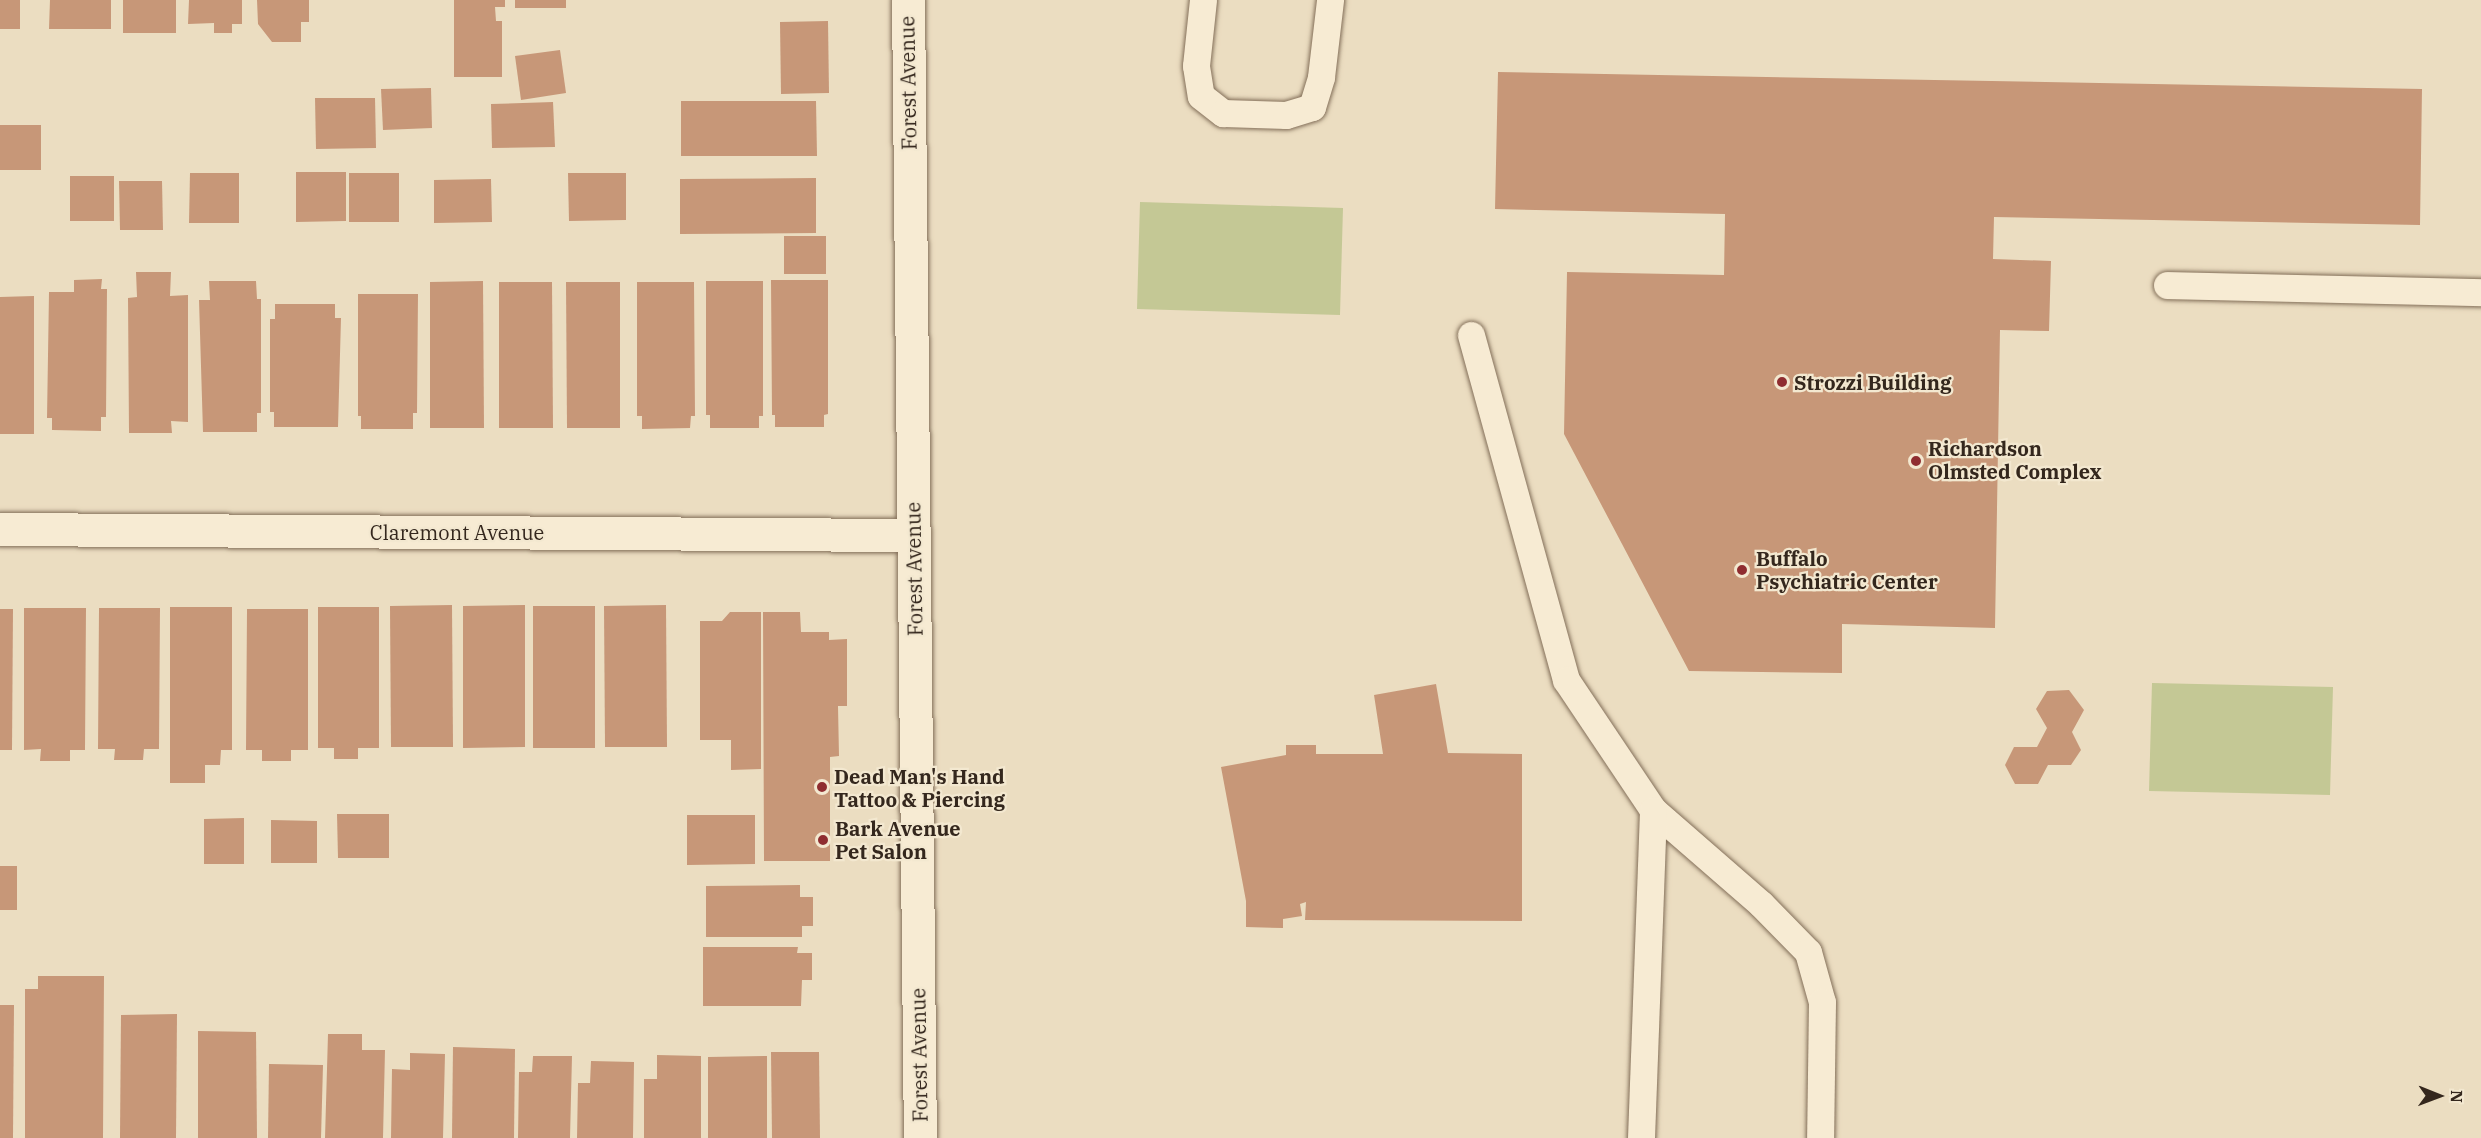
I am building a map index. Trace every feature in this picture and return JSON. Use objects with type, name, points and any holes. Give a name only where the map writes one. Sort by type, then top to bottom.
[{"type":"street","name":"Forest Avenue","points":[[908,0],[920,1138]]},
{"type":"street","name":"Claremont Avenue","points":[[0,529],[913,535]]},
{"type":"lane","points":[[1203,0],[1196,66],[1201,96],[1223,113],[1286,115],[1312,107],[1321,77],[1330,0]]},
{"type":"lane","points":[[2167,285],[2481,292]]},
{"type":"lane","points":[[1471,334],[1566,680],[1653,810],[1761,903],[1808,952],[1822,1002],[1820,1138]]},
{"type":"lane","points":[[1641,1138],[1653,810]]},
{"type":"green space","points":[[1140,202],[1343,208],[1340,315],[1137,309]]},
{"type":"green space","points":[[2152,683],[2333,687],[2330,795],[2149,791]]},
{"type":"building","points":[[0,0],[20,0],[20,29],[0,29]]},
{"type":"building","points":[[50,0],[111,0],[111,29],[49,29]]},
{"type":"building","points":[[123,0],[176,0],[176,33],[123,33]]},
{"type":"building","points":[[189,0],[242,0],[242,24],[232,24],[232,33],[214,33],[214,23],[188,24]]},
{"type":"building","points":[[257,0],[309,0],[309,22],[301,22],[301,42],[272,42],[258,24]]},
{"type":"building","points":[[454,0],[505,0],[505,7],[495,7],[496,21],[502,21],[502,77],[454,77]]},
{"type":"building","points":[[515,0],[566,0],[566,8],[515,8]]},
{"type":"building","points":[[828,21],[829,93],[781,94],[780,22]]},
{"type":"building","points":[[560,50],[566,93],[521,100],[515,56]]},
{"type":"building","name":"Strozzi Building","points":[[1498,72],[2422,89],[2420,225],[1994,217],[1993,259],[2051,261],[2049,331],[2000,330],[1995,628],[1842,624],[1842,673],[1689,671],[1564,434],[1567,272],[1724,275],[1725,214],[1495,209]]},
{"type":"building","points":[[431,88],[432,128],[383,130],[381,89]]},
{"type":"building","points":[[315,98],[375,98],[376,148],[316,149]]},
{"type":"building","points":[[681,101],[816,101],[817,156],[681,156]]},
{"type":"building","points":[[553,102],[555,147],[492,148],[491,104]]},
{"type":"building","points":[[0,125],[41,125],[41,170],[0,170]]},
{"type":"building","points":[[296,172],[346,172],[346,221],[296,222]]},
{"type":"building","points":[[190,173],[239,173],[239,223],[189,223]]},
{"type":"building","points":[[349,173],[399,173],[399,222],[349,222]]},
{"type":"building","points":[[568,173],[626,173],[626,220],[569,221]]},
{"type":"building","points":[[70,176],[114,176],[114,221],[70,221]]},
{"type":"building","points":[[816,178],[816,233],[680,234],[680,179]]},
{"type":"building","points":[[491,179],[492,222],[434,223],[434,180]]},
{"type":"building","points":[[119,181],[162,181],[163,230],[120,230]]},
{"type":"building","points":[[784,236],[826,236],[826,274],[784,274]]},
{"type":"building","points":[[136,272],[171,272],[170,296],[188,295],[188,422],[171,421],[172,433],[129,433],[128,298],[137,297]]},
{"type":"building","points":[[102,279],[101,289],[107,289],[106,417],[101,417],[101,431],[52,430],[52,418],[47,418],[49,292],[74,292],[74,280]]},
{"type":"building","points":[[771,280],[828,280],[828,414],[824,415],[824,427],[775,427],[775,415],[772,415]]},
{"type":"building","points":[[209,281],[256,281],[257,299],[261,299],[261,413],[257,413],[257,432],[203,432],[199,300],[210,300]]},
{"type":"building","points":[[483,281],[484,428],[430,428],[430,282]]},
{"type":"building","points":[[706,281],[763,281],[763,416],[759,416],[759,428],[710,428],[710,415],[706,415]]},
{"type":"building","points":[[499,282],[552,282],[553,428],[499,428]]},
{"type":"building","points":[[566,282],[620,282],[620,428],[567,428]]},
{"type":"building","points":[[637,282],[694,282],[695,416],[691,416],[690,428],[642,429],[642,416],[637,416]]},
{"type":"building","points":[[358,294],[418,294],[417,413],[413,413],[413,429],[361,429],[361,416],[358,416]]},
{"type":"building","points":[[34,296],[34,434],[0,434],[0,297]]},
{"type":"building","points":[[275,304],[335,304],[335,318],[341,318],[338,427],[274,427],[274,412],[270,412],[270,319],[275,319]]},
{"type":"building","points":[[452,605],[453,747],[391,747],[390,606]]},
{"type":"building","points":[[525,605],[525,747],[463,748],[463,606]]},
{"type":"building","points":[[666,605],[667,747],[605,747],[604,606]]},
{"type":"building","points":[[533,606],[595,606],[595,748],[533,748]]},
{"type":"building","points":[[170,607],[232,607],[232,750],[221,750],[220,765],[205,765],[205,783],[170,783]]},
{"type":"building","points":[[318,607],[379,607],[379,748],[358,748],[358,759],[334,759],[334,748],[318,748]]},
{"type":"building","points":[[24,608],[86,608],[85,750],[70,750],[70,761],[40,761],[41,749],[24,750]]},
{"type":"building","points":[[99,608],[160,608],[159,749],[144,749],[143,760],[114,760],[115,749],[98,749]]},
{"type":"building","points":[[0,609],[13,609],[12,750],[0,750]]},
{"type":"building","points":[[247,609],[308,609],[308,750],[291,750],[291,761],[262,761],[262,750],[246,750]]},
{"type":"building","points":[[730,612],[761,612],[761,769],[731,770],[731,740],[700,740],[700,621],[722,621]]},
{"type":"building","points":[[763,612],[800,612],[801,632],[829,632],[829,640],[847,639],[847,706],[838,706],[839,756],[830,757],[830,861],[764,861]]},
{"type":"building","points":[[1436,684],[1448,753],[1522,754],[1522,921],[1305,920],[1306,902],[1300,904],[1302,916],[1283,919],[1283,928],[1246,927],[1246,901],[1221,767],[1286,755],[1286,745],[1316,745],[1316,754],[1383,754],[1374,695]]},
{"type":"building","points":[[2069,690],[2084,710],[2072,732],[2081,750],[2071,765],[2048,765],[2038,784],[2015,784],[2005,765],[2014,747],[2037,747],[2047,728],[2036,709],[2047,691]]},
{"type":"building","points":[[337,814],[389,814],[389,858],[338,858]]},
{"type":"building","points":[[687,815],[755,815],[755,864],[687,865]]},
{"type":"building","points":[[244,818],[244,864],[204,864],[204,819]]},
{"type":"building","points":[[271,820],[317,821],[317,863],[271,863]]},
{"type":"building","points":[[0,866],[17,866],[17,910],[0,910]]},
{"type":"building","points":[[800,885],[800,897],[813,897],[813,926],[802,926],[802,937],[706,937],[706,886]]},
{"type":"building","points":[[703,947],[798,947],[797,953],[812,953],[812,980],[802,980],[801,1006],[703,1006]]},
{"type":"building","points":[[38,976],[104,976],[103,1138],[25,1138],[25,989],[38,989]]},
{"type":"building","points":[[0,1005],[14,1005],[13,1138],[0,1138]]},
{"type":"building","points":[[177,1014],[176,1138],[120,1138],[121,1015]]},
{"type":"building","points":[[198,1031],[256,1032],[257,1138],[198,1138]]},
{"type":"building","points":[[328,1034],[362,1034],[362,1050],[385,1050],[383,1138],[325,1138]]},
{"type":"building","points":[[453,1047],[515,1049],[514,1138],[452,1138]]},
{"type":"building","points":[[771,1052],[819,1052],[820,1138],[772,1138]]},
{"type":"building","points":[[410,1053],[445,1054],[443,1138],[391,1138],[392,1069],[410,1070]]},
{"type":"building","points":[[657,1055],[701,1056],[701,1138],[644,1138],[644,1079],[657,1079]]},
{"type":"building","points":[[533,1056],[572,1056],[570,1138],[518,1138],[519,1072],[532,1072]]},
{"type":"building","points":[[767,1056],[767,1138],[708,1138],[708,1057]]},
{"type":"building","points":[[591,1061],[634,1062],[633,1138],[577,1138],[578,1083],[590,1083]]},
{"type":"building","points":[[269,1064],[323,1065],[321,1138],[268,1138]]},
{"type":"place","name":"Strozzi Building","points":[[1782,382]]},
{"type":"place","name":"Richardson Olmsted Complex","points":[[1916,461]]},
{"type":"place","name":"Buffalo Psychiatric Center","points":[[1742,570]]},
{"type":"place","name":"Dead Man's Hand Tattoo & Piercing","points":[[822,787]]},
{"type":"place","name":"Bark Avenue Pet Salon","points":[[823,840]]}]
